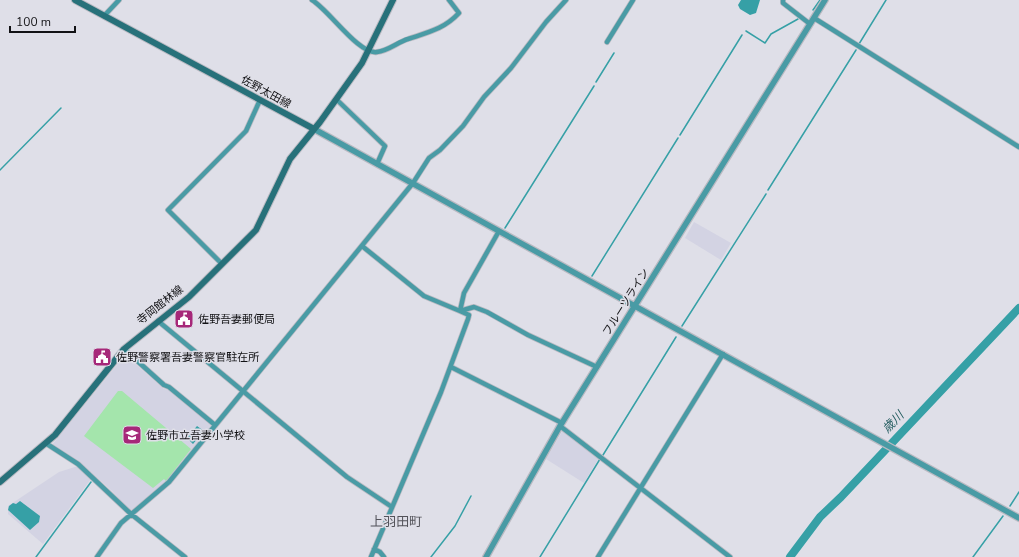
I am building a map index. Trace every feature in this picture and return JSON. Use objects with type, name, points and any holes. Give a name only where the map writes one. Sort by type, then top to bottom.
[{"type":"main road","name":"佐野太田線","points":[[75,0],[314,130]]},
{"type":"main road","points":[[314,130],[362,63],[393,0]]},
{"type":"main road","name":"寺岡館林線","points":[[0,482],[47,444],[86,398],[124,349],[189,297],[256,230],[290,160],[314,130]]},
{"type":"street","points":[[104,16],[119,0]]},
{"type":"street","points":[[312,0],[329,13],[346,32],[368,51],[380,52],[404,40],[436,30],[449,23],[459,12],[449,0]]},
{"type":"street","points":[[96,557],[121,523],[169,482],[413,183],[429,158],[440,150],[463,126],[484,96],[511,68],[546,22],[566,0]]},
{"type":"street","points":[[607,42],[633,0]]},
{"type":"street","points":[[783,0],[783,3],[810,24]]},
{"type":"street","name":"フルーツライン","points":[[486,557],[561,424],[825,0]]},
{"type":"street","points":[[814,18],[1019,147]]},
{"type":"street","points":[[336,99],[385,146],[377,164]]},
{"type":"street","points":[[222,264],[168,210],[246,131],[260,100]]},
{"type":"street","points":[[314,130],[499,230],[1019,518]]},
{"type":"street","points":[[460,310],[464,293],[499,230]]},
{"type":"street","points":[[362,246],[424,296],[469,315],[450,367],[371,557]]},
{"type":"street","points":[[460,310],[474,308],[487,312],[528,336],[596,367]]},
{"type":"street","points":[[158,321],[244,390],[347,477],[392,507]]},
{"type":"street","points":[[124,349],[164,385],[169,387],[215,425]]},
{"type":"street","points":[[598,557],[723,354]]},
{"type":"street","points":[[450,367],[561,424],[730,557]]},
{"type":"street","points":[[47,444],[76,462],[131,514],[185,557]]},
{"type":"street","points":[[374,549],[380,552],[384,557]]},
{"type":"shaded area","points":[[694,222],[731,243],[721,260],[685,238]]},
{"type":"shaded area","name":"佐野市立吾妻小学校","points":[[125,355],[164,389],[169,390],[212,425],[167,482],[133,511],[130,511],[112,491],[82,464],[52,445]]},
{"type":"shaded area","points":[[563,430],[599,458],[584,483],[546,459]]},
{"type":"shaded area","points":[[78,466],[91,479],[43,544],[8,514],[8,506],[59,472]]},
{"type":"green space","points":[[118,391],[122,391],[191,449],[166,481],[164,479],[153,488],[84,436]]},
{"type":"water","points":[[741,0],[760,0],[756,13],[750,15],[740,9],[738,5]]},
{"type":"water","points":[[197,426],[204,431],[193,444],[187,438]]},
{"type":"water","points":[[20,501],[40,516],[39,522],[30,530],[8,510],[9,506],[13,503],[16,504]]},
{"type":"waterway","points":[[813,10],[820,0]]},
{"type":"waterway","points":[[859,44],[886,0]]},
{"type":"waterway","points":[[746,31],[765,43],[771,34],[798,19]]},
{"type":"waterway","points":[[680,135],[742,35]]},
{"type":"waterway","points":[[768,190],[856,50]]},
{"type":"waterway","points":[[596,82],[614,53]]},
{"type":"waterway","points":[[505,228],[594,86]]},
{"type":"waterway","points":[[0,170],[61,108]]},
{"type":"waterway","points":[[592,276],[678,138]]},
{"type":"waterway","points":[[682,326],[766,194]]},
{"type":"waterway","name":"歳川","points":[[790,557],[820,517],[841,497],[1019,308]]},
{"type":"waterway","points":[[603,455],[676,337]]},
{"type":"waterway","points":[[540,557],[600,459]]},
{"type":"waterway","points":[[36,557],[91,482]]},
{"type":"waterway","points":[[1010,506],[1019,492]]},
{"type":"waterway","points":[[431,557],[455,526],[471,496]]},
{"type":"waterway","points":[[973,557],[1003,516]]},
{"type":"place","name":"佐野吾妻郵便局","points":[[184,319]]},
{"type":"place","name":"佐野警察署吾妻警察官駐在所","points":[[102,357]]},
{"type":"place","name":"佐野市立吾妻小学校","points":[[132,435]]},
{"type":"district","name":"上羽田町","points":[[396,522]]}]
